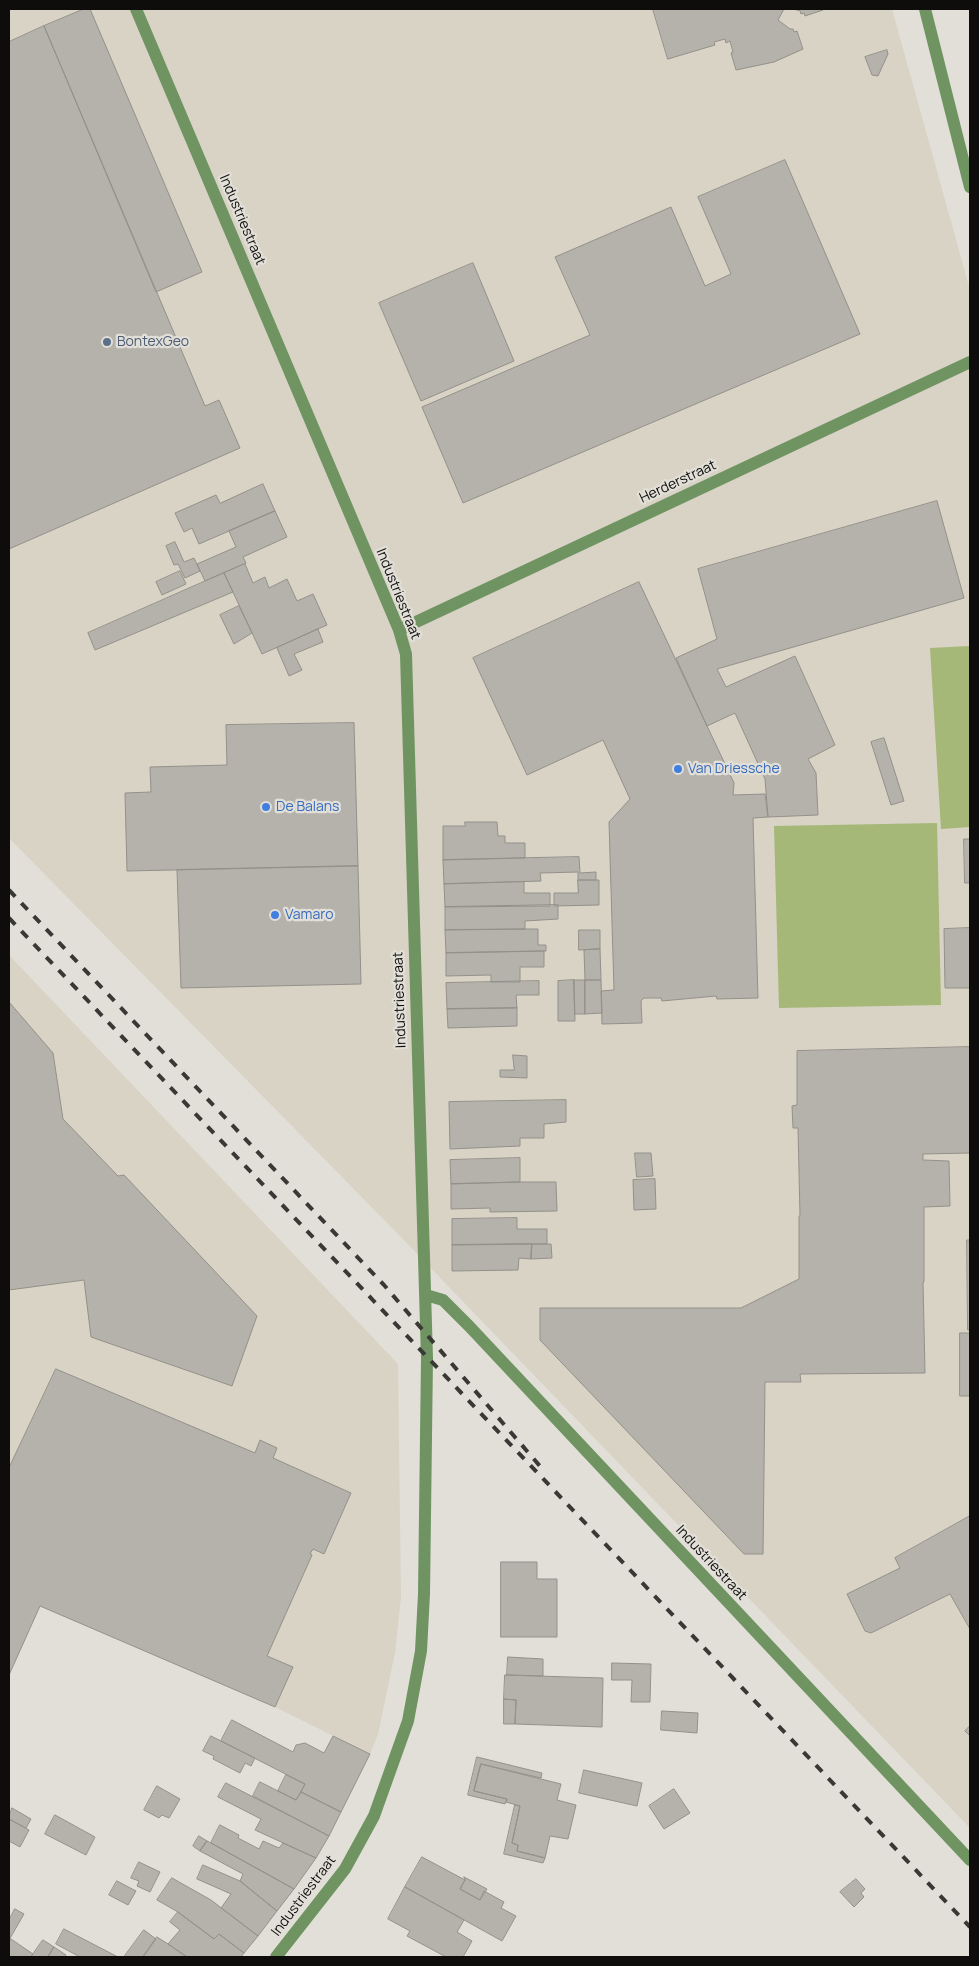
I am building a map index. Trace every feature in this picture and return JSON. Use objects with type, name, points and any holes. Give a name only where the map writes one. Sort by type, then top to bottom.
[{"type":"street","name":"Industriestraat","points":[[136,9],[399,630],[406,654],[416,1042],[426,1295],[424,1594],[421,1651],[408,1721],[374,1816],[345,1869],[276,1957]]},
{"type":"street","points":[[925,9],[970,186]]},
{"type":"street","name":"Herderstraat","points":[[399,630],[970,362]]},
{"type":"street","name":"Industriestraat","points":[[426,1295],[443,1300],[469,1326],[970,1860]]},
{"type":"shaded area","points":[[9,9],[892,9],[970,290],[970,1828],[397,1233],[9,838]]},
{"type":"shaded area","points":[[9,955],[398,1364],[401,1597],[395,1653],[378,1734],[370,1754],[275,1707],[40,1606],[9,1675]]},
{"type":"green space","points":[[970,646],[970,827],[941,829],[930,648]]},
{"type":"green space","points":[[937,823],[941,1005],[779,1008],[774,826]]},
{"type":"building","points":[[84,9],[90,9],[202,272],[156,292],[44,26]]},
{"type":"building","points":[[653,9],[784,9],[778,20],[790,29],[793,29],[794,32],[797,31],[803,49],[774,62],[736,70],[730,41],[726,43],[725,39],[714,42],[715,45],[668,59]]},
{"type":"building","points":[[793,9],[823,10],[805,16],[804,13],[801,14],[800,11]]},
{"type":"building","points":[[44,26],[205,406],[219,400],[240,448],[9,549],[9,42]]},
{"type":"building","points":[[887,50],[888,54],[878,76],[872,75],[865,57]]},
{"type":"building","points":[[785,160],[860,334],[463,503],[422,407],[590,335],[555,257],[671,207],[705,286],[731,274],[698,197]]},
{"type":"building","points":[[473,263],[514,361],[421,401],[379,303]]},
{"type":"building","points":[[263,484],[275,511],[199,544],[192,528],[184,532],[175,513],[216,495],[220,503]]},
{"type":"building","points":[[937,501],[964,598],[717,669],[726,687],[795,656],[835,745],[808,759],[816,773],[818,815],[768,817],[765,779],[735,713],[707,726],[676,658],[717,639],[698,569]]},
{"type":"building","points":[[275,511],[287,537],[243,557],[246,563],[205,581],[197,564],[236,547],[229,531]]},
{"type":"building","points":[[175,542],[184,562],[194,558],[200,571],[185,578],[178,564],[174,565],[166,546]]},
{"type":"building","points":[[245,564],[253,583],[265,577],[269,588],[287,579],[297,601],[313,594],[327,625],[262,654],[224,573]]},
{"type":"building","points":[[180,571],[186,584],[162,595],[156,582]]},
{"type":"building","points":[[224,573],[233,592],[95,650],[88,633]]},
{"type":"building","points":[[639,582],[734,783],[733,795],[765,794],[768,817],[753,818],[758,998],[717,999],[716,996],[662,1001],[661,998],[644,998],[641,1001],[642,1023],[602,1024],[601,991],[614,990],[609,822],[630,799],[603,740],[527,775],[473,658]]},
{"type":"building","points":[[239,606],[252,633],[234,644],[220,615]]},
{"type":"building","points":[[318,629],[323,642],[294,654],[302,670],[289,676],[277,648]]},
{"type":"building","points":[[354,723],[358,866],[127,871],[125,793],[151,792],[150,767],[227,765],[226,725]]},
{"type":"building","points":[[884,738],[904,801],[891,805],[871,742]]},
{"type":"building","points":[[465,822],[497,822],[498,836],[505,836],[505,843],[525,843],[525,858],[443,860],[443,826],[465,826]]},
{"type":"building","points":[[964,839],[970,839],[970,883],[965,883]]},
{"type":"building","points":[[579,857],[580,873],[596,872],[596,880],[578,880],[578,872],[540,873],[541,881],[444,884],[443,860]]},
{"type":"building","points":[[358,866],[361,984],[181,988],[177,870]]},
{"type":"building","points":[[578,880],[599,880],[599,905],[554,906],[554,893],[578,893]]},
{"type":"building","points":[[524,882],[524,893],[550,893],[550,906],[445,907],[444,884]]},
{"type":"building","points":[[558,905],[558,919],[525,921],[525,929],[445,930],[445,907]]},
{"type":"building","points":[[970,928],[970,988],[945,988],[944,929]]},
{"type":"building","points":[[538,929],[538,945],[546,945],[546,951],[446,953],[445,930]]},
{"type":"building","points":[[579,930],[600,930],[600,949],[579,950]]},
{"type":"building","points":[[600,949],[601,980],[585,980],[584,950]]},
{"type":"building","points":[[544,951],[544,967],[520,967],[520,982],[491,982],[491,975],[446,976],[446,953]]},
{"type":"building","points":[[574,980],[585,980],[585,1014],[575,1014]]},
{"type":"building","points":[[574,980],[575,1021],[558,1021],[558,981]]},
{"type":"building","points":[[585,980],[601,980],[602,1013],[585,1014]]},
{"type":"building","points":[[539,981],[539,995],[516,995],[517,1008],[447,1009],[446,983]]},
{"type":"building","points":[[9,1002],[53,1053],[63,1119],[118,1176],[124,1175],[257,1316],[232,1386],[91,1337],[84,1280],[9,1290]]},
{"type":"building","points":[[517,1008],[517,1026],[448,1028],[447,1009]]},
{"type":"building","points":[[970,1047],[970,1153],[923,1154],[923,1160],[949,1161],[950,1206],[924,1207],[925,1373],[800,1374],[801,1382],[765,1382],[763,1554],[744,1554],[540,1340],[540,1308],[741,1308],[799,1279],[798,1128],[793,1128],[792,1106],[797,1105],[797,1051]]},
{"type":"building","points":[[513,1055],[527,1056],[527,1078],[500,1077],[500,1070],[514,1070]]},
{"type":"building","points":[[566,1100],[566,1122],[544,1124],[544,1138],[520,1138],[520,1146],[450,1149],[449,1102]]},
{"type":"building","points":[[635,1153],[651,1153],[653,1176],[637,1177]]},
{"type":"building","points":[[520,1158],[520,1182],[451,1184],[450,1160]]},
{"type":"building","points":[[655,1179],[656,1209],[634,1210],[633,1180]]},
{"type":"building","points":[[556,1182],[557,1211],[490,1212],[490,1208],[451,1209],[451,1184]]},
{"type":"building","points":[[517,1218],[517,1229],[547,1229],[547,1244],[452,1245],[452,1219]]},
{"type":"building","points":[[967,1240],[970,1240],[970,1330],[968,1330]]},
{"type":"building","points":[[532,1244],[551,1244],[552,1258],[531,1259]]},
{"type":"building","points":[[532,1244],[531,1259],[519,1258],[518,1270],[452,1271],[452,1245]]},
{"type":"building","points":[[960,1333],[970,1333],[970,1396],[960,1396]]},
{"type":"building","points":[[56,1369],[255,1453],[260,1440],[277,1448],[273,1458],[351,1493],[324,1554],[313,1549],[310,1554],[312,1555],[267,1656],[293,1667],[275,1707],[40,1606],[9,1675],[9,1468]]},
{"type":"building","points":[[970,1516],[970,1629],[950,1594],[871,1633],[865,1631],[847,1594],[900,1568],[895,1558]]},
{"type":"building","points":[[501,1562],[537,1562],[537,1579],[557,1579],[557,1637],[501,1637]]},
{"type":"building","points":[[508,1657],[543,1659],[543,1676],[507,1675]]},
{"type":"building","points":[[612,1663],[651,1664],[650,1702],[631,1702],[632,1680],[612,1680]]},
{"type":"building","points":[[505,1675],[603,1678],[602,1727],[515,1724],[516,1700],[504,1699]]},
{"type":"building","points":[[504,1699],[516,1700],[515,1724],[504,1724]]},
{"type":"building","points":[[662,1711],[698,1713],[697,1733],[661,1730]]},
{"type":"building","points":[[232,1720],[293,1752],[296,1745],[305,1743],[324,1753],[333,1736],[370,1754],[341,1812],[301,1792],[305,1784],[221,1741]]},
{"type":"building","points":[[970,1726],[970,1736],[965,1731]]},
{"type":"building","points":[[211,1736],[255,1758],[251,1766],[245,1763],[240,1773],[213,1759],[214,1756],[203,1751]]},
{"type":"building","points":[[477,1757],[542,1773],[541,1778],[481,1764],[474,1791],[507,1799],[505,1804],[468,1795]]},
{"type":"building","points":[[481,1764],[561,1784],[557,1800],[576,1805],[568,1839],[550,1836],[545,1858],[517,1851],[518,1845],[512,1843],[520,1806],[506,1802],[507,1799],[474,1791]]},
{"type":"building","points":[[584,1770],[642,1783],[637,1806],[579,1793]]},
{"type":"building","points":[[286,1775],[305,1784],[296,1800],[278,1791]]},
{"type":"building","points":[[260,1782],[296,1800],[301,1792],[341,1812],[329,1836],[253,1796]]},
{"type":"building","points":[[226,1783],[329,1836],[316,1858],[255,1830],[261,1819],[218,1797]]},
{"type":"building","points":[[157,1786],[180,1799],[169,1818],[162,1815],[159,1818],[144,1810]]},
{"type":"building","points":[[674,1789],[690,1813],[664,1829],[649,1806]]},
{"type":"building","points":[[515,1805],[520,1806],[512,1843],[518,1845],[517,1851],[545,1858],[543,1863],[504,1854]]},
{"type":"building","points":[[12,1808],[31,1819],[26,1828],[9,1819]]},
{"type":"building","points":[[55,1815],[95,1837],[86,1855],[45,1834]]},
{"type":"building","points":[[9,1819],[29,1830],[20,1847],[9,1841]]},
{"type":"building","points":[[220,1825],[239,1835],[238,1838],[259,1849],[263,1841],[279,1848],[283,1843],[316,1858],[294,1889],[211,1843]]},
{"type":"building","points":[[199,1836],[207,1841],[200,1851],[193,1846]]},
{"type":"building","points":[[207,1841],[294,1889],[277,1911],[240,1881],[243,1874],[200,1851]]},
{"type":"building","points":[[422,1857],[465,1880],[460,1889],[480,1900],[484,1891],[504,1902],[501,1908],[516,1916],[502,1941],[405,1887]]},
{"type":"building","points":[[139,1862],[160,1872],[150,1892],[137,1886],[139,1881],[131,1878]]},
{"type":"building","points":[[203,1865],[240,1881],[277,1911],[258,1936],[221,1908],[231,1894],[197,1879]]},
{"type":"building","points":[[464,1877],[487,1889],[480,1900],[460,1889],[465,1880]]},
{"type":"building","points":[[172,1878],[211,1900],[258,1936],[244,1953],[219,1934],[214,1939],[178,1912],[157,1900]]},
{"type":"building","points":[[856,1879],[865,1889],[861,1893],[864,1897],[854,1907],[840,1892]]},
{"type":"building","points":[[117,1881],[136,1891],[128,1905],[109,1895]]},
{"type":"building","points":[[405,1887],[464,1920],[457,1932],[472,1941],[463,1957],[446,1957],[407,1936],[410,1931],[388,1919]]},
{"type":"building","points":[[15,1909],[24,1914],[9,1940],[9,1920]]},
{"type":"building","points":[[178,1912],[214,1939],[219,1934],[244,1953],[241,1957],[187,1957],[168,1944],[180,1930],[170,1922]]},
{"type":"building","points":[[64,1929],[118,1957],[80,1957],[56,1944]]},
{"type":"building","points":[[144,1930],[156,1939],[143,1957],[124,1957]]},
{"type":"building","points":[[157,1937],[168,1944],[187,1957],[143,1957]]},
{"type":"building","points":[[11,1939],[33,1954],[31,1957],[9,1957]]},
{"type":"building","points":[[43,1940],[54,1947],[48,1957],[31,1957]]},
{"type":"building","points":[[54,1947],[66,1955],[65,1957],[48,1957]]},
{"type":"railway","points":[[9,890],[384,1285],[545,1472]]},
{"type":"railway","points":[[9,918],[970,1927]]},
{"type":"place","name":"BontexGeo","points":[[107,342]]},
{"type":"place","name":"Van Driessche","points":[[678,769]]},
{"type":"place","name":"De Balans","points":[[266,807]]},
{"type":"place","name":"Vamaro","points":[[275,915]]}]
